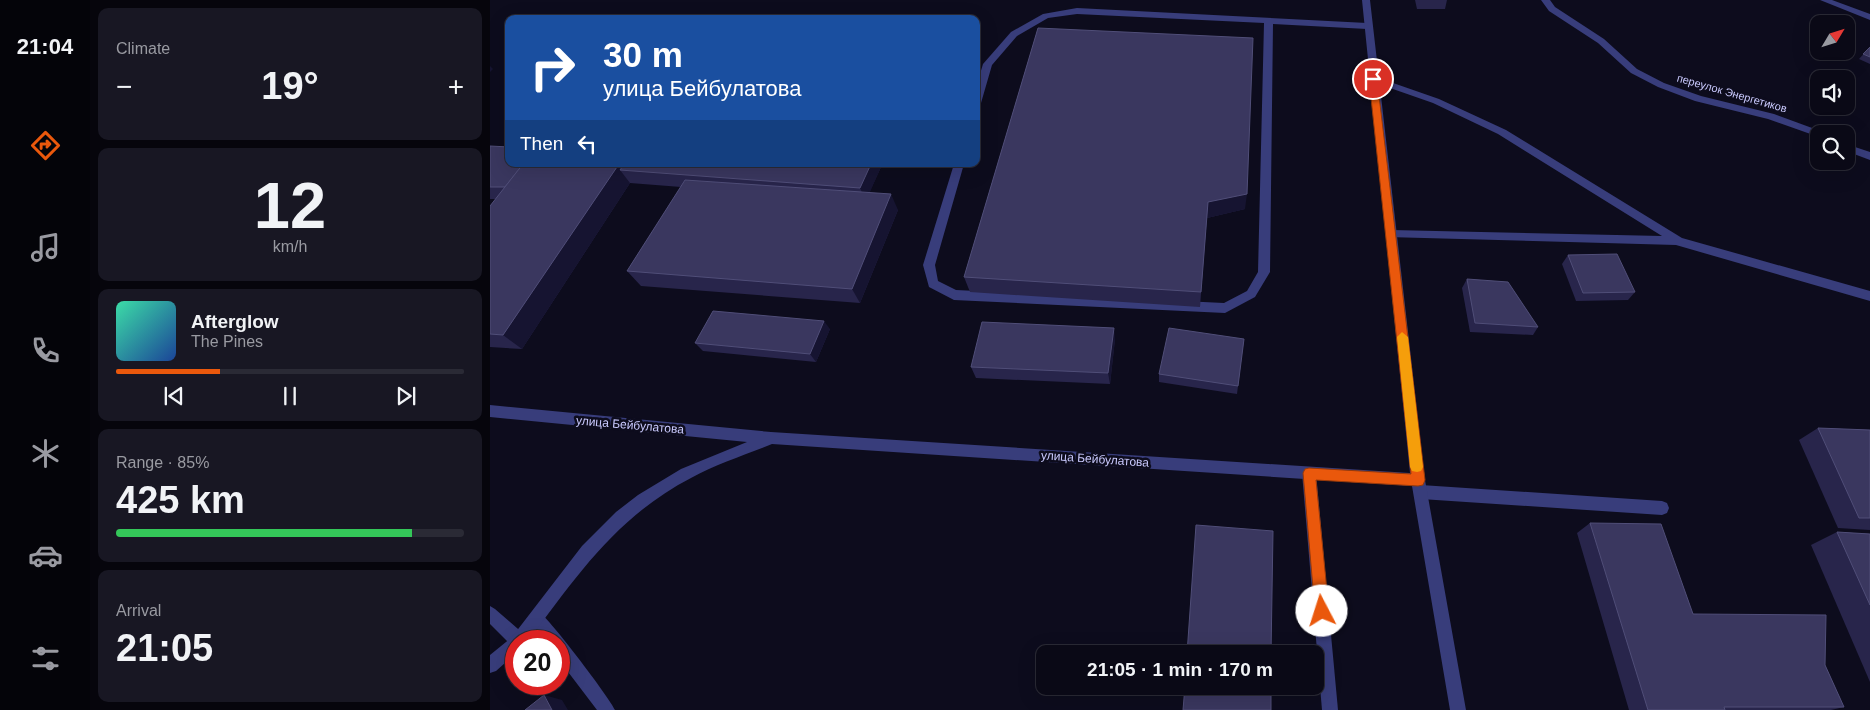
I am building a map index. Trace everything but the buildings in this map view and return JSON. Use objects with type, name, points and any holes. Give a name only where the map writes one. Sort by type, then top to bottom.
[{"type":"street","points":[[1366,0],[1367,26],[1390,234],[1420,486],[1458,710]]},
{"type":"street","name":"переулок Энергетиков","points":[[1545,0],[1552,9],[1601,41],[1634,71],[1661,85],[1698,98],[1770,116],[1810,131]]},
{"type":"street","points":[[1824,0],[1870,17]]},
{"type":"street","points":[[980,90],[988,64],[1014,34],[1046,16],[1077,11],[1367,26]]},
{"type":"street","points":[[957,167],[929,265],[933,284],[954,295],[1225,308],[1251,294],[1264,272],[1269,21]]},
{"type":"street","points":[[1373,79],[1436,101],[1502,132],[1678,241]]},
{"type":"street","points":[[1855,150],[1870,156]]},
{"type":"street","points":[[1390,234],[1678,241],[1870,296]]},
{"type":"street","name":"улица Бейбулатова","points":[[490,411],[771,438],[1309,473],[1420,486],[1662,508]]},
{"type":"street","name":"улица Бейбулатова","points":[[528,630],[587,551],[628,511],[686,474],[771,438]]},
{"type":"street","points":[[1309,473],[1330,710]]},
{"type":"street","points":[[490,614],[506,630]]},
{"type":"street","points":[[537,618],[546,630]]},
{"type":"street","name":"улица Бейбулатова","points":[[490,665],[505,653]]},
{"type":"street","points":[[570,661],[607,710]]},
{"type":"slow traffic","points":[[1402,337],[1417,467]]},
{"type":"route","points":[[1322,611],[1309,473],[1418,480],[1373,79]]}]
